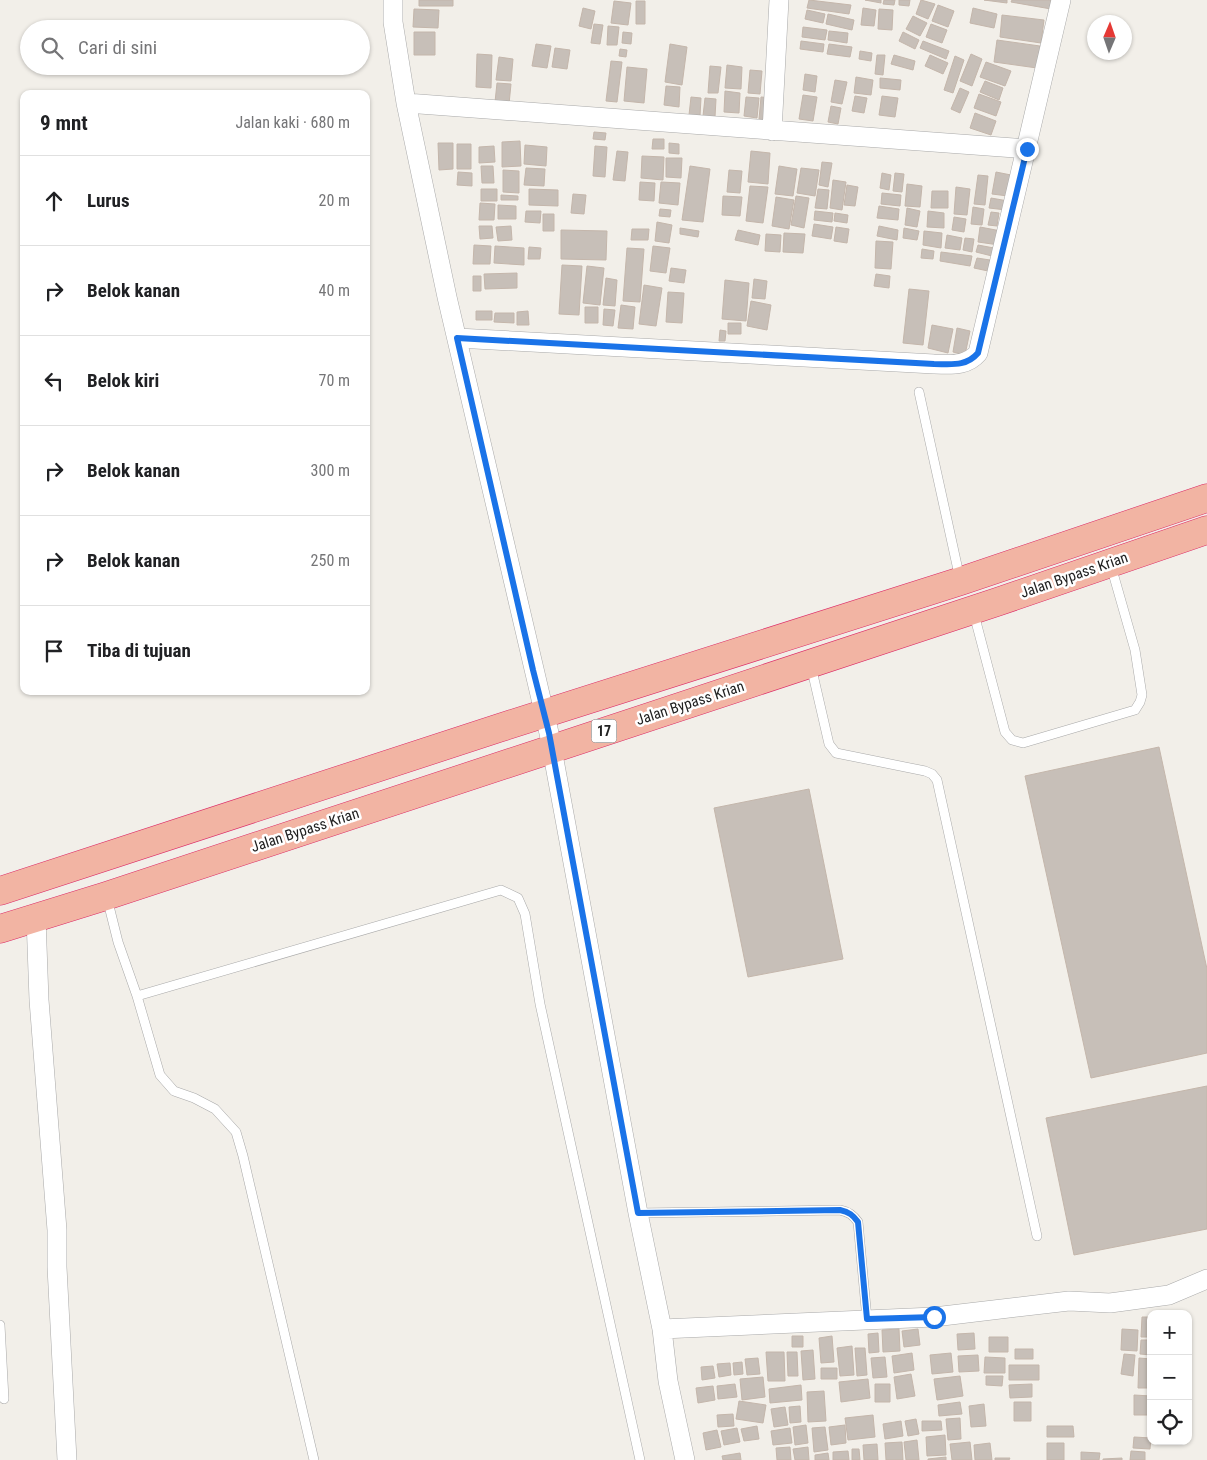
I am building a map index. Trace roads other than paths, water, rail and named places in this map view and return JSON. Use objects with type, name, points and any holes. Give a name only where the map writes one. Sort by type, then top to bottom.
[{"type":"highway","name":"Jalan Bypass Krian","points":[[0,891],[960,581],[1207,498]]},
{"type":"highway","name":"Jalan Bypass Krian","points":[[0,929],[106,896],[973,610],[1207,530]]},
{"type":"street","points":[[393,0],[392,22],[406,103],[457,338],[533,670],[545,714],[638,1213],[662,1329],[668,1381],[685,1460]]},
{"type":"street","points":[[772,131],[779,0]]},
{"type":"street","points":[[457,338],[914,363],[960,364],[972,359],[978,353],[1061,0]]},
{"type":"street","points":[[406,103],[1027,149]]},
{"type":"street","points":[[36,918],[39,1000],[57,1230],[57,1267],[67,1460]]},
{"type":"street","points":[[662,1329],[934,1317],[1069,1301],[1110,1303],[1169,1295],[1207,1279]]},
{"type":"lane","points":[[919,392],[960,581]]},
{"type":"lane","points":[[973,610],[1005,732],[1012,740],[1023,743],[1135,710],[1142,695],[1135,650],[1110,563]]},
{"type":"lane","points":[[811,663],[828,744],[836,753],[925,771],[932,774],[937,780],[1037,1236]]},
{"type":"lane","points":[[137,996],[501,890],[518,898],[525,914],[540,1004],[640,1460]]},
{"type":"lane","points":[[106,896],[118,942],[137,996],[160,1075],[174,1091],[194,1098],[215,1109],[236,1132],[314,1460]]},
{"type":"lane","points":[[638,1213],[840,1210],[847,1212],[853,1215],[858,1222],[867,1319]]},
{"type":"lane","points":[[0,1326],[4,1399]]}]
